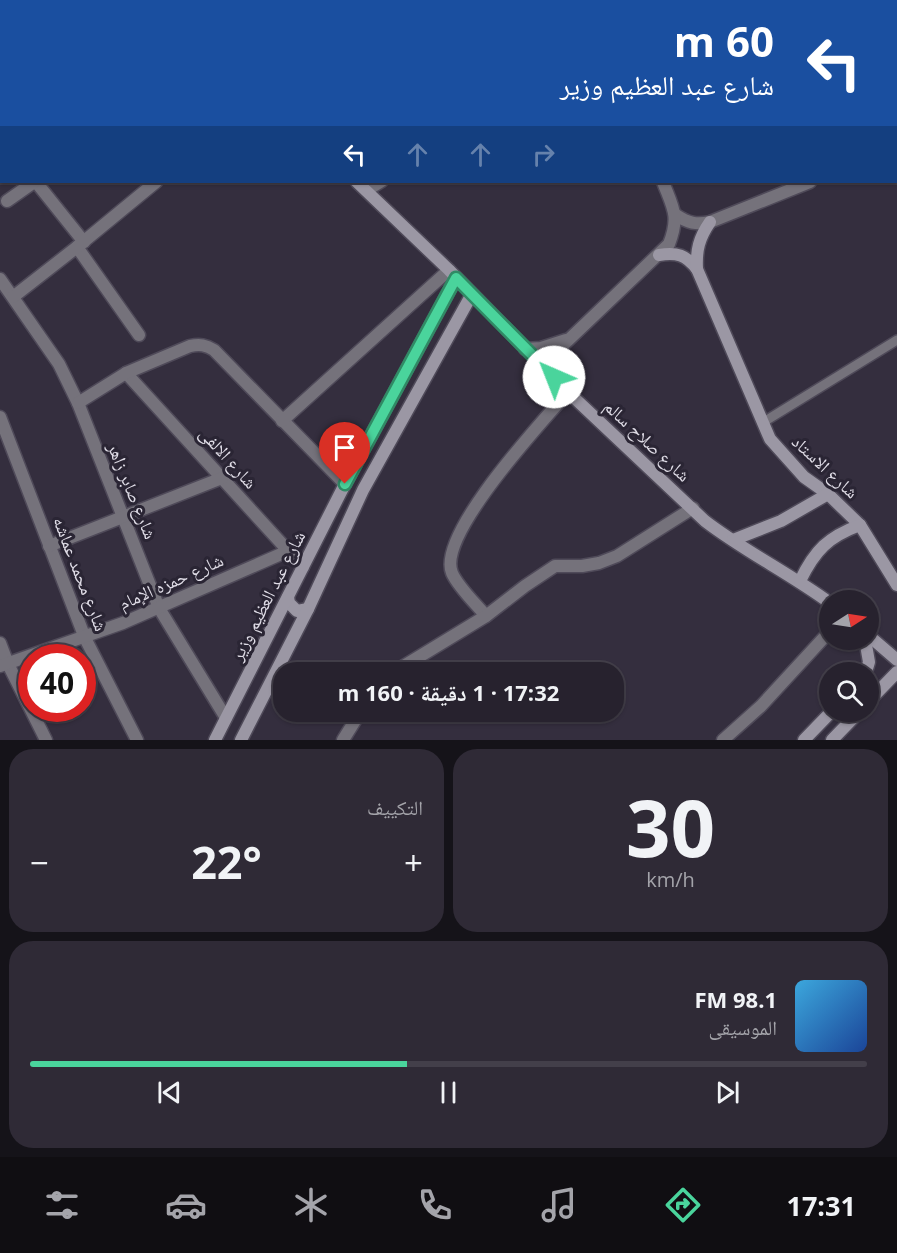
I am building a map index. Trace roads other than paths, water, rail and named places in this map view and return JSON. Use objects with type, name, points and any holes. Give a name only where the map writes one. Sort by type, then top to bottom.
[{"type":"street","points":[[7,201],[34,183]]},
{"type":"street","points":[[36,183],[80,244],[139,335]]},
{"type":"street","points":[[13,297],[155,183]]},
{"type":"street","name":"شارع صلاح سالم","points":[[358,183],[452,274],[568,392],[711,526],[819,595]]},
{"type":"street","points":[[554,377],[554,362],[559,349],[669,244],[675,230],[676,215],[663,183]]},
{"type":"street","points":[[676,215],[686,222],[698,225],[808,183]]},
{"type":"street","name":"شارع الاستاد","points":[[710,222],[701,236],[696,252],[697,269],[770,439],[804,477],[828,494],[860,525],[897,585]]},
{"type":"street","points":[[659,255],[674,252],[688,257],[697,269]]},
{"type":"street","points":[[282,421],[452,274]]},
{"type":"street","name":"شارع عبد العظيم وزير","points":[[215,740],[452,274]]},
{"type":"street","name":"شارع صابر زاهر","points":[[0,279],[59,364],[78,403],[159,608],[226,718]]},
{"type":"street","points":[[241,740],[308,609],[363,490],[471,294]]},
{"type":"street","points":[[525,349],[555,344],[570,338]]},
{"type":"street","points":[[78,403],[126,373],[190,346],[198,344],[207,346],[214,350],[345,484]]},
{"type":"street","name":"شارع الالفى","points":[[126,373],[303,567]]},
{"type":"street","points":[[486,616],[452,573],[450,559],[455,540],[509,460],[568,392]]},
{"type":"street","name":"شارع محمد عماشه","points":[[0,417],[85,638],[137,740]]},
{"type":"street","points":[[49,546],[222,478]]},
{"type":"street","points":[[733,540],[781,521],[828,494]]},
{"type":"street","points":[[410,662],[486,616],[555,566],[599,563],[617,556],[693,508]]},
{"type":"street","points":[[800,581],[810,560],[824,544],[841,532],[860,525]]},
{"type":"street","name":"شارع حمزه الإمام","points":[[4,665],[85,638],[288,551]]},
{"type":"street","points":[[288,597],[288,603],[297,611],[308,609]]},
{"type":"street","points":[[272,627],[285,628],[293,639]]},
{"type":"street","points":[[723,740],[761,706],[819,643]]},
{"type":"street","points":[[0,644],[4,665],[46,740]]},
{"type":"street","points":[[879,644],[897,660]]},
{"type":"street","points":[[879,691],[897,672]]},
{"type":"street","points":[[344,740],[355,722]]},
{"type":"street","points":[[804,740],[821,722]]},
{"type":"street","points":[[832,740],[849,722]]},
{"type":"lane","points":[[367,192],[380,183]]},
{"type":"lane","points":[[762,423],[897,340]]}]
